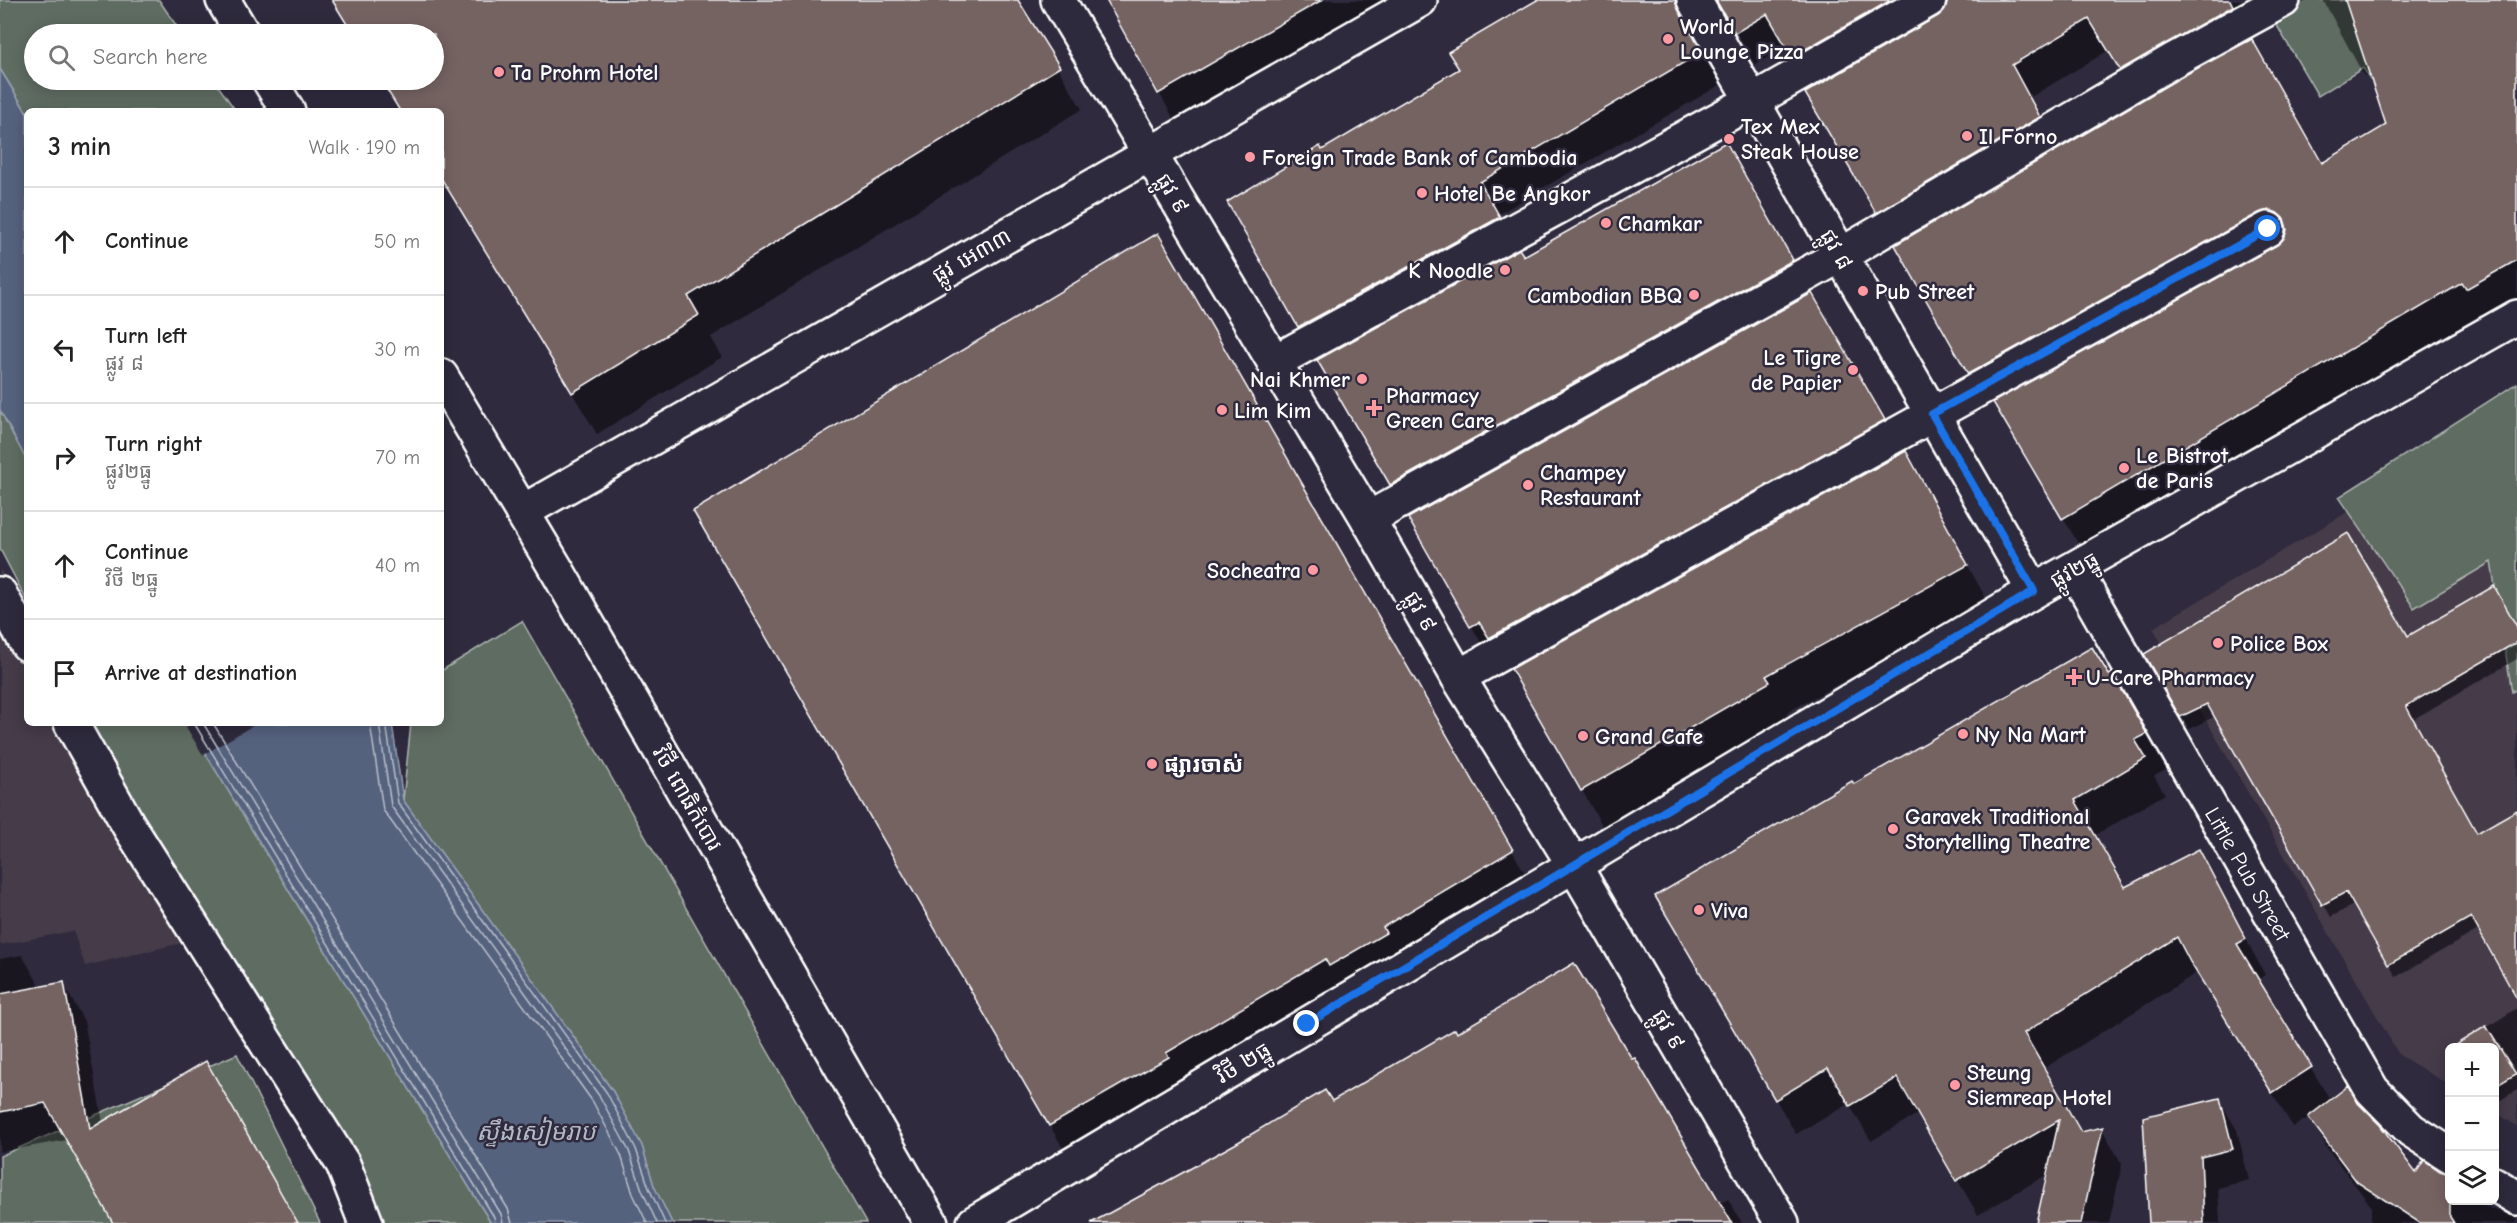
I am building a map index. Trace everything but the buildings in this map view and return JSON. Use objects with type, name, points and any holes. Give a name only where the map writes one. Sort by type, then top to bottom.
[{"type":"street","points":[[223,0],[237,24]]},
{"type":"street","name":"ផ្លូវ ៩","points":[[1058,0],[1368,519],[1458,676],[1574,865],[1782,1223]]},
{"type":"street","name":"ផ្លូវ អេ៣៣","points":[[522,512],[1420,0]]},
{"type":"street","name":"ផ្លូវ ៨","points":[[1694,0],[2034,591]]},
{"type":"street","points":[[1274,362],[1752,101],[1929,0]]},
{"type":"street","points":[[1368,519],[1840,255],[2172,61],[2283,0]]},
{"type":"street","points":[[275,90],[286,108]]},
{"type":"street","points":[[1458,676],[2268,229]]},
{"type":"street","name":"ផ្លូវ២ធ្នូ","points":[[1574,865],[2034,591],[2517,317]]},
{"type":"street","name":"វិថី ពោធិកំបោរ","points":[[444,381],[558,572],[931,1223]]},
{"type":"street","name":"Little Pub Street","points":[[2074,569],[2372,1090],[2411,1130],[2445,1152]]},
{"type":"street","points":[[0,594],[24,639]]},
{"type":"street","points":[[73,726],[129,826],[343,1164],[366,1223]]},
{"type":"street","name":"វិថី ២ធ្នូ","points":[[974,1223],[1574,865]]},
{"type":"street","points":[[2499,1187],[2517,1198]]},
{"type":"shaded area","points":[[2517,411],[2517,1126],[2499,1115],[2499,1043],[2445,1043],[2445,1083],[2399,1055],[2153,628]]},
{"type":"shaded area","points":[[0,569],[24,613],[24,726],[85,726],[199,939],[85,966],[73,931],[0,945]]},
{"type":"green space","points":[[0,0],[159,0],[175,24],[24,24],[24,90],[221,90],[234,108],[24,108],[0,69]]},
{"type":"green space","points":[[2300,0],[2395,0],[2446,36],[2372,82],[2363,68],[2318,96],[2272,17]]},
{"type":"green space","points":[[2517,383],[2517,689],[2512,692],[2491,562],[2414,608],[2339,497]]},
{"type":"green space","points":[[0,410],[24,455],[24,595],[0,549]]},
{"type":"green space","points":[[522,621],[866,1223],[672,1223],[654,1186],[642,1146],[612,1090],[403,800],[411,726],[444,726],[444,669]]},
{"type":"green space","points":[[89,726],[189,726],[491,1223],[362,1223],[300,1062],[141,831]]},
{"type":"green space","points":[[237,1054],[320,1223],[0,1223],[0,1156]]},
{"type":"water","points":[[0,69],[24,108],[24,455],[0,410]]},
{"type":"water","name":"ស្ទឹងសៀមរាប","points":[[189,726],[392,726],[403,800],[612,1090],[642,1146],[654,1186],[672,1223],[491,1223]]},
{"type":"pier","points":[[188,726],[252,726],[203,755]]},
{"type":"place","name":"World Lounge Pizza","points":[[1668,39]]},
{"type":"place","name":"Ta Prohm Hotel","points":[[499,72]]},
{"type":"place","name":"Il Forno","points":[[1967,136]]},
{"type":"place","name":"Tex Mex Steak House","points":[[1729,139]]},
{"type":"place","name":"Foreign Trade Bank of Cambodia","points":[[1250,157]]},
{"type":"place","name":"Hotel Be Angkor","points":[[1422,193]]},
{"type":"place","name":"Chamkar","points":[[1606,223]]},
{"type":"place","name":"K Noodle","points":[[1505,270]]},
{"type":"place","name":"Pub Street","points":[[1863,291]]},
{"type":"place","name":"Cambodian BBQ","points":[[1694,295]]},
{"type":"place","name":"Le Tigre de Papier","points":[[1853,370]]},
{"type":"place","name":"Nai Khmer","points":[[1362,379]]},
{"type":"place","name":"Pharmacy Green Care","points":[[1374,408]]},
{"type":"place","name":"Lim Kim","points":[[1222,410]]},
{"type":"place","name":"Le Bistrot de Paris","points":[[2124,468]]},
{"type":"place","name":"Champey Restaurant","points":[[1528,485]]},
{"type":"place","name":"Socheatra","points":[[1313,570]]},
{"type":"place","name":"Police Box","points":[[2218,643]]},
{"type":"place","name":"U-Care Pharmacy","points":[[2074,677]]},
{"type":"place","name":"Ny Na Mart","points":[[1963,734]]},
{"type":"place","name":"Grand Cafe","points":[[1583,736]]},
{"type":"place","name":"ផ្សារចាស់","points":[[1152,764]]},
{"type":"place","name":"Garavek Traditional Storytelling Theatre","points":[[1893,829]]},
{"type":"place","name":"Viva","points":[[1699,910]]},
{"type":"place","name":"Steung Siemreap Hotel","points":[[1955,1085]]},
{"type":"route","points":[[1307,1024],[2034,591],[1932,414],[2268,229]]}]
